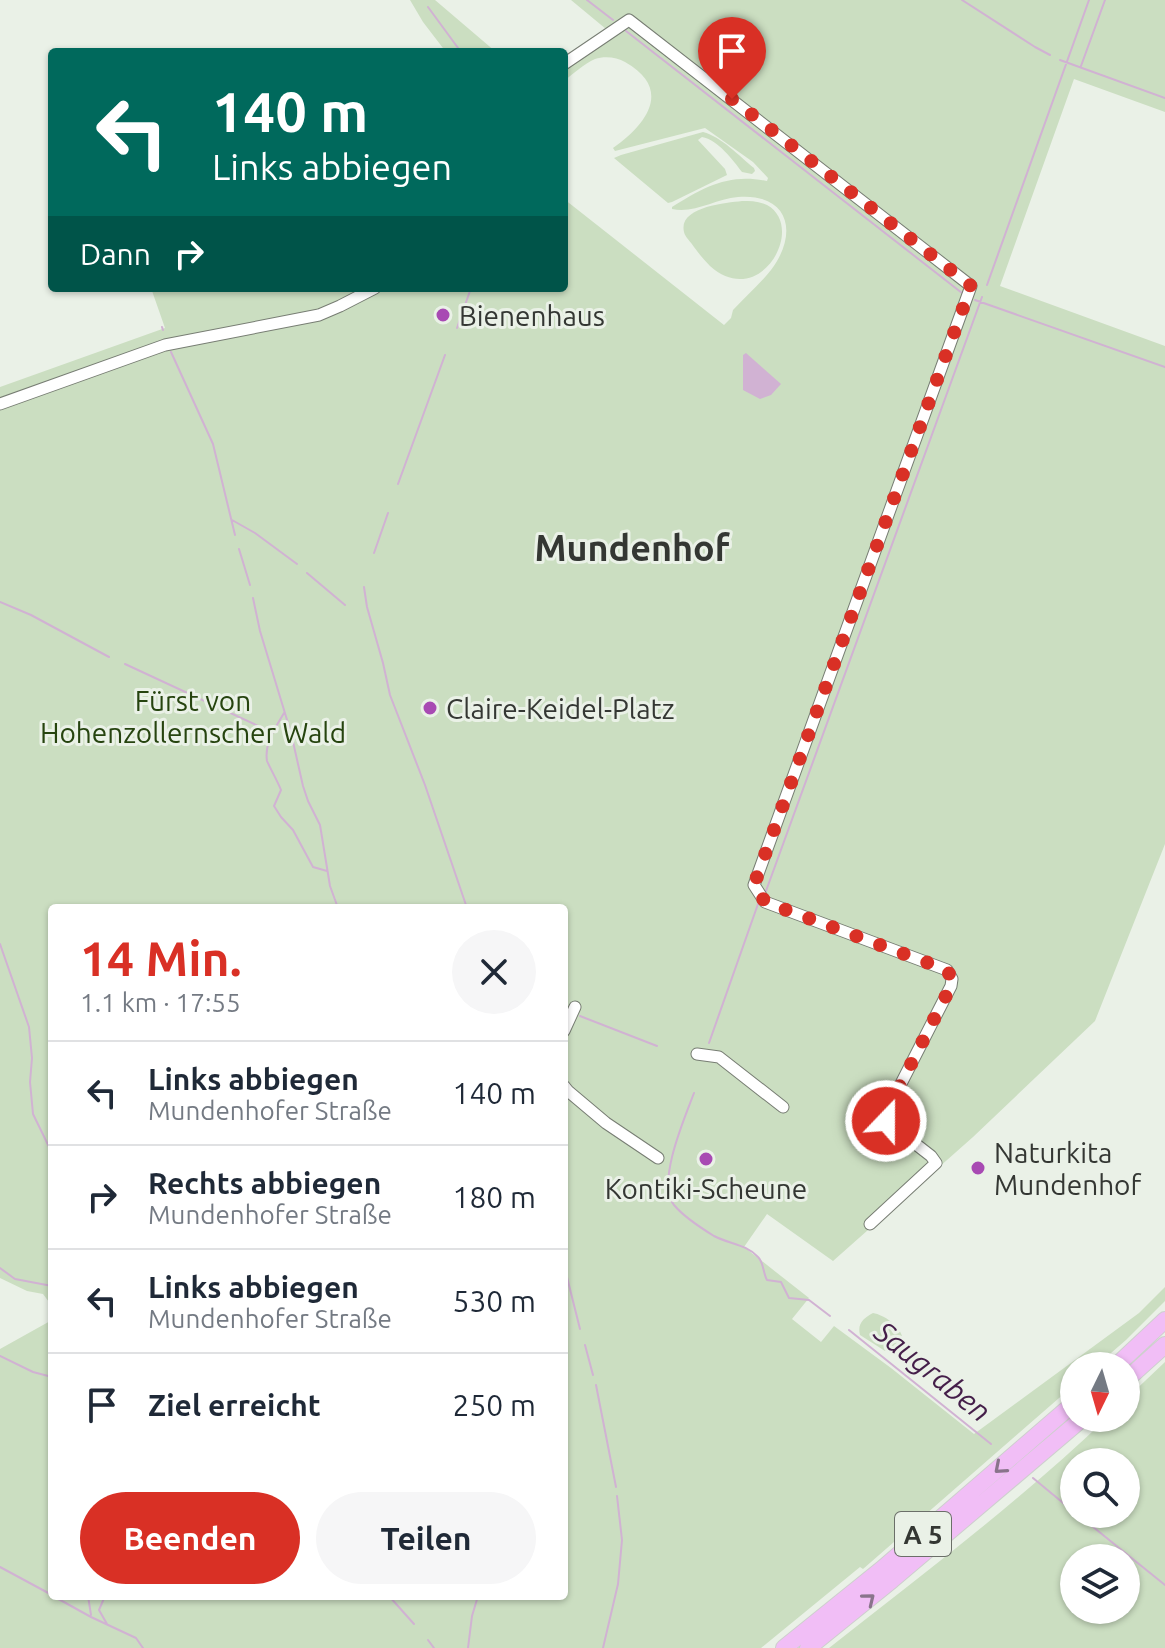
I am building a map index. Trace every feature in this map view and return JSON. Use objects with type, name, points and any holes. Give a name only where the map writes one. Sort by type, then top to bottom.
[{"type":"highway","points":[[1131,1352],[1165,1320]]},
{"type":"highway","points":[[1140,1367],[1165,1345]]},
{"type":"highway","name":"A 5","points":[[784,1648],[882,1569],[1060,1415]]},
{"type":"highway","name":"A 5","points":[[808,1648],[1067,1432]]},
{"type":"street","points":[[568,61],[629,20],[971,286],[754,885],[765,902],[947,970],[952,979],[887,1111],[886,1121],[936,1163],[870,1224]]},
{"type":"street","points":[[0,404],[165,345],[319,315],[367,292]]},
{"type":"street","points":[[568,1022],[575,1007]]},
{"type":"street","points":[[697,1054],[719,1057],[783,1107]]},
{"type":"street","points":[[568,1090],[606,1123],[658,1158]]},
{"type":"green space","points":[[410,0],[435,0],[491,48],[443,48]]},
{"type":"green space","name":"Fürst von Hohenzollernscher Wald","points":[[571,0],[1165,0],[1165,112],[1074,79],[1000,286],[1165,346],[1165,844],[1095,1021],[973,1137],[833,1261],[767,1214],[744,1247],[809,1298],[792,1319],[821,1342],[834,1326],[974,1434],[1060,1371],[1060,1397],[863,1569],[860,1567],[761,1648],[0,1648],[0,1349],[48,1322],[48,1600],[568,1600],[568,904],[48,904],[48,1301],[43,1294],[27,1291],[0,1278],[0,387],[165,328],[152,292],[568,292],[568,202],[724,325],[731,318],[733,310],[767,275],[780,256],[785,242],[784,218],[769,202],[755,197],[729,198],[688,210],[672,207],[695,193],[729,180],[767,181],[768,178],[753,162],[705,128],[615,151],[613,148],[636,128],[650,106],[648,83],[640,72],[625,62],[606,57],[591,61],[568,78],[568,58],[606,29]]},
{"type":"green space","points":[[703,132],[724,142],[755,171],[752,174],[742,172],[719,146],[702,137],[698,140],[727,175],[668,203],[614,158],[621,155]]},
{"type":"green space","points":[[742,201],[767,205],[778,216],[782,230],[780,246],[772,261],[761,272],[746,279],[728,277],[710,266],[684,232],[684,224],[695,212]]},
{"type":"green space","points":[[1165,1287],[1165,1301],[1112,1352],[1086,1352],[1139,1313]]},
{"type":"green space","points":[[873,1313],[898,1328],[902,1336],[893,1351],[885,1351],[860,1335],[862,1321]]},
{"type":"green space","points":[[1165,1362],[1165,1648],[829,1648],[1006,1508],[1060,1461],[1060,1528],[1140,1528],[1140,1448],[1075,1448],[1092,1432],[1140,1432],[1140,1386]]},
{"type":"shaded area","points":[[746,353],[781,384],[771,395],[760,399],[743,390],[743,355]]},
{"type":"waterway","points":[[587,0],[613,20]]},
{"type":"waterway","points":[[962,0],[1050,55]]},
{"type":"waterway","points":[[987,285],[1089,0]]},
{"type":"waterway","points":[[1081,66],[1105,0]]},
{"type":"waterway","points":[[428,7],[458,48]]},
{"type":"waterway","points":[[626,31],[962,293]]},
{"type":"waterway","points":[[1060,60],[1165,98]]},
{"type":"waterway","points":[[457,328],[470,292]]},
{"type":"waterway","points":[[766,891],[982,297]]},
{"type":"waterway","points":[[975,300],[1165,367]]},
{"type":"waterway","points":[[171,352],[213,444],[235,535]]},
{"type":"waterway","points":[[398,484],[445,355]]},
{"type":"waterway","points":[[374,553],[388,513]]},
{"type":"waterway","points":[[232,520],[297,564]]},
{"type":"waterway","points":[[239,549],[250,585]]},
{"type":"waterway","points":[[307,573],[345,605]]},
{"type":"waterway","points":[[364,587],[390,695],[466,904]]},
{"type":"waterway","points":[[253,598],[303,786],[320,825],[330,886],[337,904]]},
{"type":"waterway","points":[[0,602],[109,657]]},
{"type":"waterway","points":[[125,664],[269,731]]},
{"type":"waterway","points":[[284,713],[267,748],[267,761],[281,790],[274,806],[293,830],[313,867],[327,871]]},
{"type":"waterway","points":[[709,1043],[758,904]]},
{"type":"waterway","points":[[0,944],[29,1027],[33,1114],[48,1145]]},
{"type":"waterway","points":[[580,1016],[657,1046]]},
{"type":"waterway","points":[[694,1093],[670,1166],[669,1195],[674,1205],[714,1236],[743,1247],[758,1257],[767,1280],[781,1282],[789,1298],[809,1300],[830,1316]]},
{"type":"waterway","points":[[0,1268],[15,1279],[48,1285]]},
{"type":"waterway","points":[[568,1281],[580,1329]]},
{"type":"waterway","name":"Saugraben","points":[[849,1330],[991,1444]]},
{"type":"waterway","points":[[585,1345],[593,1375]]},
{"type":"waterway","points":[[0,1356],[48,1376]]},
{"type":"waterway","points":[[596,1385],[616,1487]]},
{"type":"waterway","name":"Saugraben","points":[[1033,1478],[1060,1500]]},
{"type":"waterway","points":[[603,1648],[618,1584],[622,1540],[617,1496]]},
{"type":"waterway","name":"Saugraben","points":[[1094,1528],[1165,1585]]},
{"type":"waterway","points":[[0,1567],[48,1593]]},
{"type":"waterway","points":[[60,1600],[136,1638],[143,1648]]},
{"type":"waterway","points":[[89,1600],[91,1615]]},
{"type":"waterway","points":[[103,1600],[99,1610],[107,1624]]},
{"type":"waterway","points":[[393,1600],[414,1624]]},
{"type":"waterway","points":[[468,1648],[477,1600]]},
{"type":"waterway","points":[[428,1640],[434,1648]]},
{"type":"place","name":"Bienenhaus","points":[[443,315]]},
{"type":"place","name":"Claire-Keidel-Platz","points":[[430,708]]},
{"type":"place","name":"Kontiki-Scheune","points":[[706,1159]]},
{"type":"place","name":"Naturkita Mundenhof","points":[[978,1168]]},
{"type":"district","name":"Mundenhof","points":[[632,547]]},
{"type":"route","points":[[732,99],[971,286],[754,885],[765,902],[914,957],[950,974],[951,986],[887,1111],[886,1121]]}]
